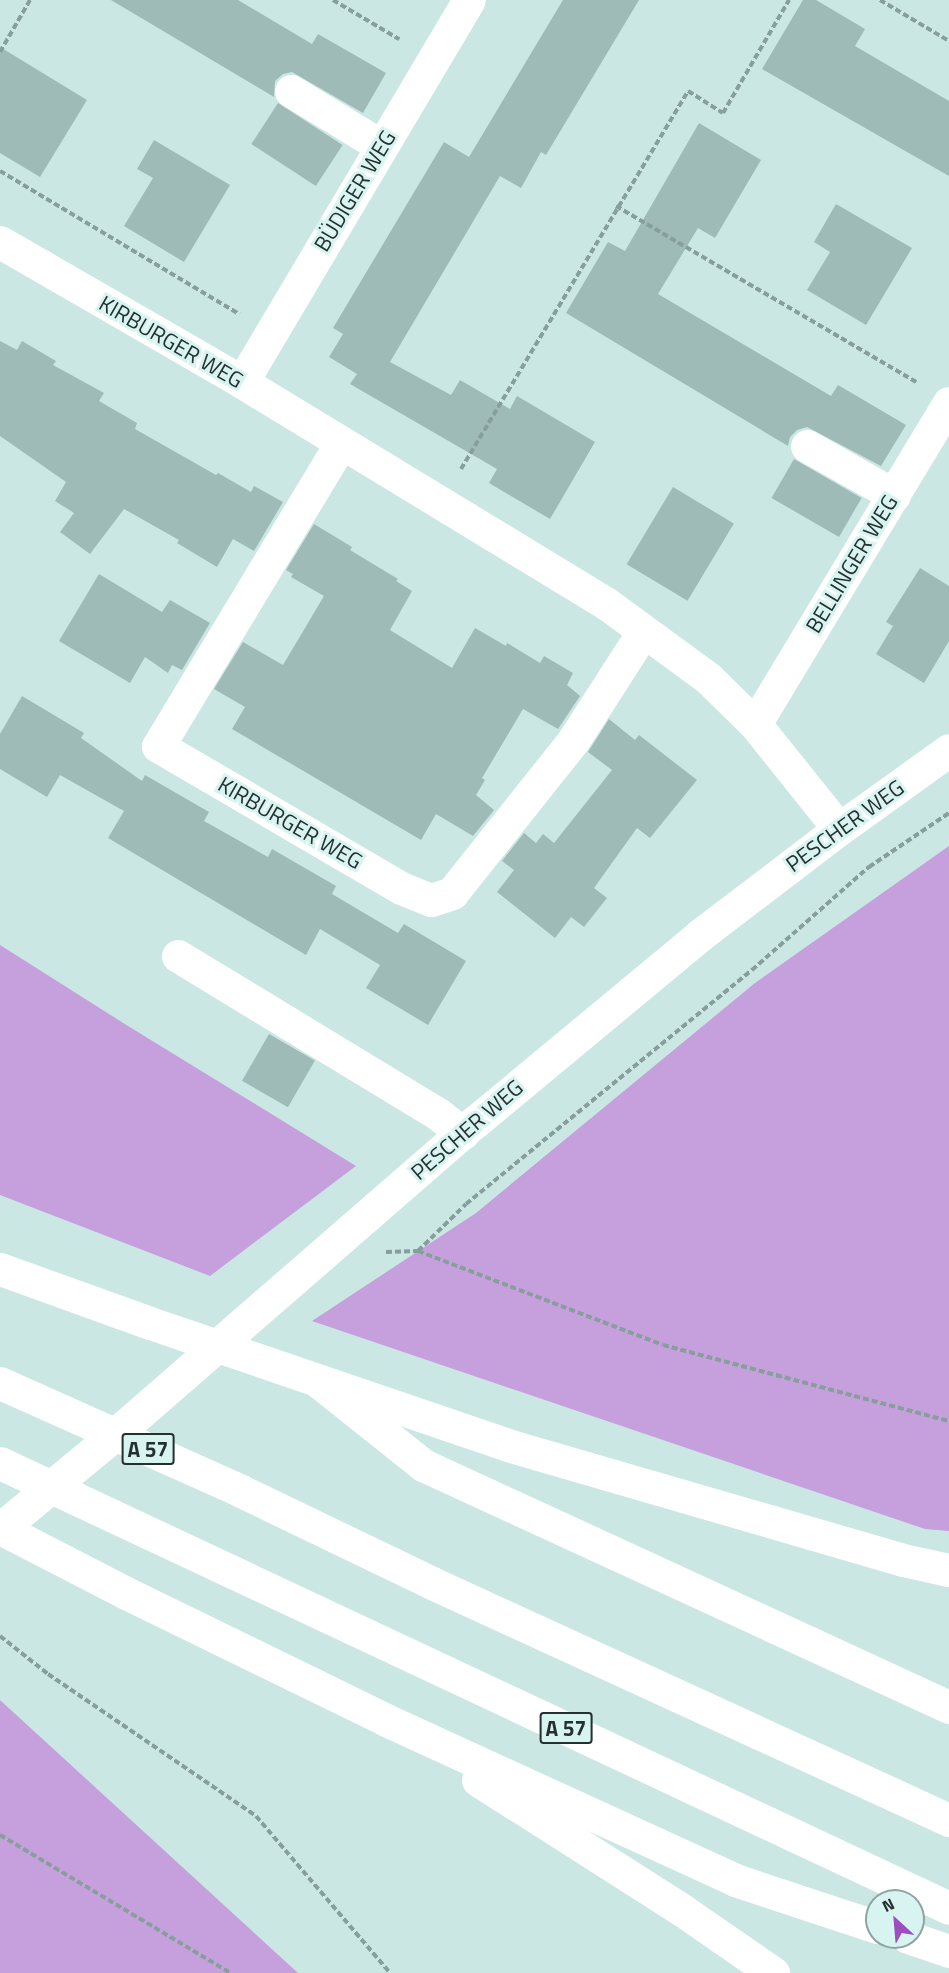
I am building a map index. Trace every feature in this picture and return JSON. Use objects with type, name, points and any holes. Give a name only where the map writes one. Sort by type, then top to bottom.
[{"type":"main road","name":"BÜDIGER WEG","points":[[242,382],[469,0]]},
{"type":"main road","points":[[291,91],[381,147]]},
{"type":"main road","name":"KIRBURGER WEG","points":[[0,242],[242,382],[607,604],[708,678],[755,724],[839,829]]},
{"type":"main road","name":"BELLINGER WEG","points":[[755,724],[949,404]]},
{"type":"main road","name":"KIRBURGER WEG","points":[[341,443],[158,746],[401,888],[431,900],[452,893],[566,750],[643,632]]},
{"type":"main road","points":[[807,446],[894,495]]},
{"type":"main road","name":"PESCHER WEG","points":[[0,1528],[126,1425],[463,1133],[700,935],[839,829],[949,750]]},
{"type":"main road","points":[[178,956],[439,1115],[463,1133]]},
{"type":"main road","points":[[0,1269],[150,1323],[511,1446],[903,1560],[949,1570]]},
{"type":"main road","points":[[314,1378],[423,1465],[949,1707]]},
{"type":"main road","name":"A 57","points":[[0,1383],[241,1491],[432,1583],[949,1820]]},
{"type":"main road","name":"A 57","points":[[0,1463],[949,1908]]},
{"type":"main road","points":[[0,1528],[124,1592],[386,1720],[735,1880],[865,1923]]},
{"type":"main road","points":[[386,1720],[682,1910],[773,1973]]},
{"type":"main road","points":[[925,1943],[949,1951]]},
{"type":"path","points":[[0,51],[30,0]]},
{"type":"path","points":[[333,0],[433,59]]},
{"type":"path","points":[[441,502],[616,206],[688,91],[723,113],[789,0]]},
{"type":"path","points":[[880,0],[949,41]]},
{"type":"path","points":[[0,171],[270,333]]},
{"type":"path","points":[[616,206],[919,383]]},
{"type":"path","points":[[418,1251],[466,1204],[752,970],[869,867],[949,813]]},
{"type":"path","points":[[322,1256],[418,1251],[663,1345],[949,1421]]},
{"type":"path","points":[[0,1636],[48,1674],[255,1816],[390,1973]]},
{"type":"path","points":[[0,1835],[231,1973]]},
{"type":"shaded area","points":[[949,846],[949,1531],[925,1529],[312,1321],[476,1213],[755,983]]},
{"type":"shaded area","points":[[0,945],[356,1166],[210,1276],[0,1195]]},
{"type":"shaded area","points":[[0,1700],[298,1973],[0,1973]]},
{"type":"building","points":[[111,0],[238,0],[312,44],[318,34],[386,73],[363,113],[292,72],[283,74],[275,81],[274,97]]},
{"type":"building","points":[[563,0],[639,0],[546,155],[541,152],[521,188],[500,176],[390,362],[451,395],[460,380],[510,409],[517,396],[595,442],[550,519],[489,483],[497,469],[350,384],[357,374],[329,357],[343,334],[333,328],[444,142],[469,157]]},
{"type":"building","points":[[803,0],[816,0],[865,29],[855,46],[949,101],[949,176],[762,69]]},
{"type":"building","points":[[0,47],[87,100],[40,177],[0,153]]},
{"type":"building","points":[[278,103],[343,145],[316,186],[251,144]]},
{"type":"building","points":[[699,123],[761,160],[715,238],[698,228],[658,294],[831,396],[838,385],[906,425],[881,466],[807,427],[797,430],[790,437],[788,446],[566,313],[608,242],[625,251]]},
{"type":"building","points":[[154,140],[230,185],[184,262],[124,226],[153,178],[137,169]]},
{"type":"building","points":[[836,204],[912,248],[866,325],[807,290],[830,252],[814,242]]},
{"type":"building","points":[[0,341],[17,350],[22,341],[56,361],[53,365],[104,393],[99,401],[137,423],[135,429],[216,475],[218,473],[251,492],[254,486],[283,502],[254,551],[233,539],[217,567],[177,543],[179,540],[124,509],[90,554],[60,532],[74,513],[55,501],[66,482],[0,436]]},
{"type":"building","points":[[794,459],[862,498],[839,537],[772,498]]},
{"type":"building","points":[[673,487],[734,524],[688,601],[627,564]]},
{"type":"building","points":[[314,524],[352,547],[350,550],[398,579],[396,581],[412,591],[390,630],[452,668],[475,628],[506,646],[507,643],[540,663],[544,656],[573,673],[567,685],[580,696],[558,729],[523,709],[482,778],[485,780],[476,795],[494,810],[473,836],[436,814],[421,840],[232,729],[245,707],[214,689],[243,642],[283,665],[324,596],[291,577],[293,574],[286,570]]},
{"type":"building","points":[[920,568],[949,586],[949,641],[924,683],[876,654],[893,626],[886,622]]},
{"type":"building","points":[[99,574],[162,612],[170,600],[210,623],[182,670],[172,665],[168,673],[145,657],[130,683],[59,641]]},
{"type":"building","points":[[22,696],[84,733],[81,738],[142,781],[145,775],[209,812],[204,821],[268,857],[272,849],[336,886],[332,894],[398,933],[404,924],[466,961],[428,1025],[366,988],[380,965],[320,929],[306,955],[108,838],[124,811],[60,775],[47,797],[0,769],[0,734]]},
{"type":"building","points":[[609,719],[635,740],[639,735],[697,780],[650,838],[637,828],[594,888],[607,898],[584,927],[571,917],[555,938],[497,892],[514,870],[502,861],[524,833],[536,843],[543,834],[554,843],[612,770],[588,752]]},
{"type":"building","points":[[269,1034],[315,1060],[288,1107],[242,1081]]}]
